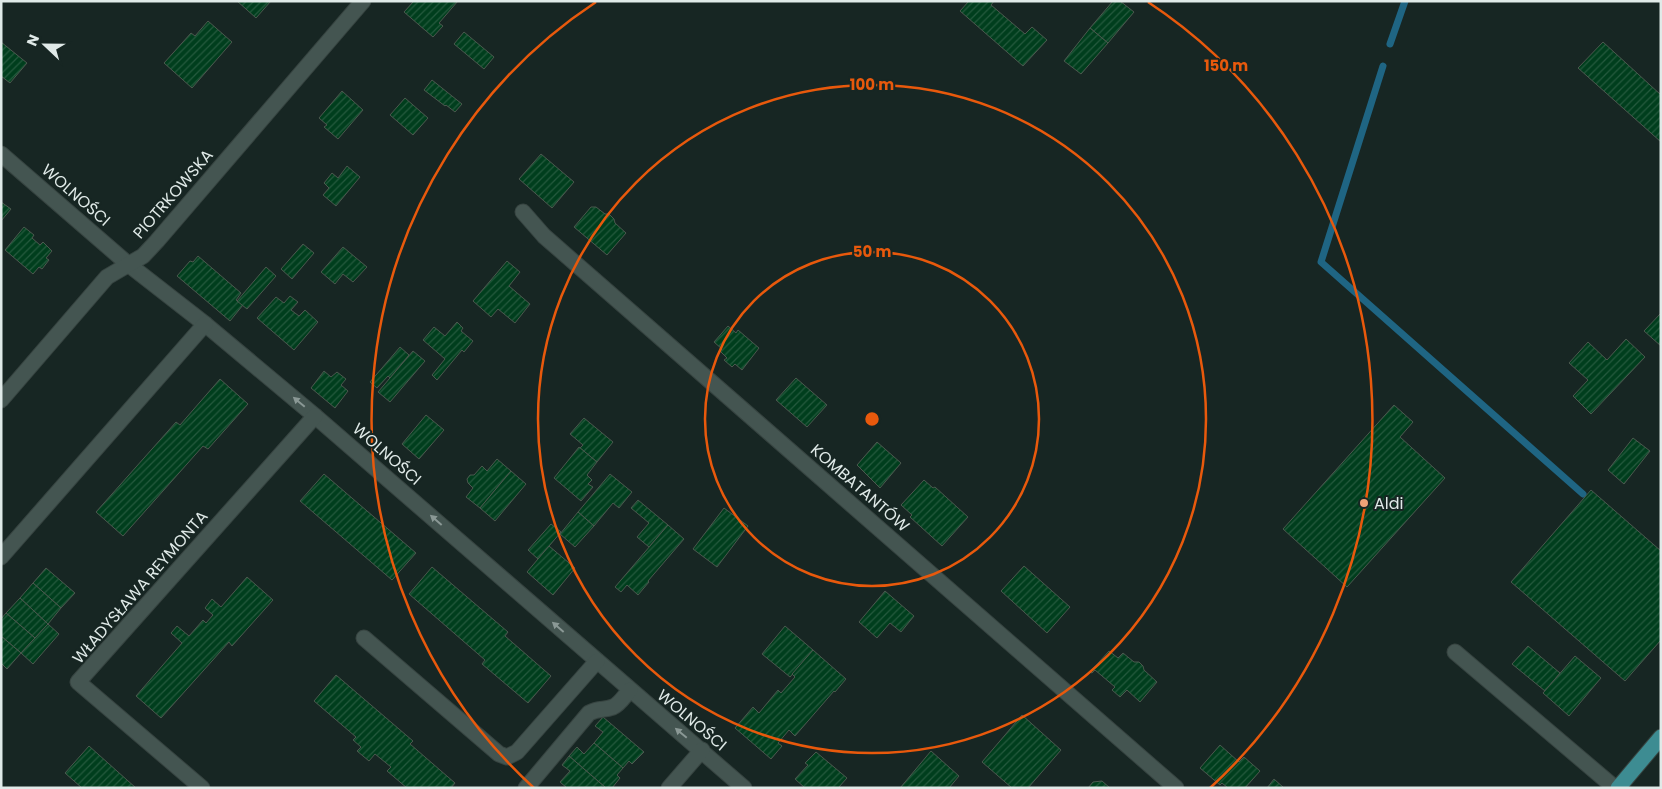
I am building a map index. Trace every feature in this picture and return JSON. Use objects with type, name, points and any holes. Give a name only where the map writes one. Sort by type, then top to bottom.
[{"type":"main road","points":[[1616,788],[1661,738]]},
{"type":"street","name":"PIOTRKOWSKA","points":[[1,400],[106,277],[143,256],[157,241],[363,1]]},
{"type":"street","name":"WOLNOŚCI","points":[[1,154],[128,264],[206,324],[315,416],[744,788]]},
{"type":"street","name":"KOMBATANTÓW","points":[[523,212],[544,236],[1176,788]]},
{"type":"street","points":[[1,557],[206,324]]},
{"type":"street","name":"WŁADYSŁAWA REYMONTA","points":[[202,788],[78,682],[315,416]]},
{"type":"street","points":[[364,638],[499,754],[507,756],[517,752],[597,661]]},
{"type":"street","points":[[1455,652],[1616,788]]},
{"type":"street","points":[[526,788],[589,713],[597,708],[613,707],[630,690]]},
{"type":"street","points":[[669,788],[702,750]]},
{"type":"building","points":[[237,1],[271,1],[256,18]]},
{"type":"building","points":[[414,1],[458,1],[439,23],[443,26],[433,37],[404,12]]},
{"type":"building","points":[[969,1],[994,1],[991,5],[1025,34],[1032,27],[1047,40],[1023,66],[960,11]]},
{"type":"building","points":[[1113,1],[1120,1],[1134,12],[1108,43],[1090,28]]},
{"type":"building","points":[[208,21],[232,42],[192,88],[164,63],[191,33],[195,36]]},
{"type":"building","points":[[1090,28],[1108,43],[1081,74],[1064,61]]},
{"type":"building","points":[[464,32],[494,57],[484,69],[454,44]]},
{"type":"building","points":[[1,42],[27,63],[10,83],[1,76]]},
{"type":"building","points":[[1603,42],[1661,95],[1661,142],[1578,68]]},
{"type":"building","points":[[432,80],[462,104],[455,112],[424,90]]},
{"type":"building","points":[[342,91],[363,110],[338,139],[324,127],[327,125],[319,118]]},
{"type":"building","points":[[405,98],[428,118],[413,135],[390,115]]},
{"type":"building","points":[[541,154],[574,182],[552,208],[519,179]]},
{"type":"building","points":[[347,166],[360,177],[336,206],[323,195],[329,188],[324,183],[332,173],[338,178]]},
{"type":"building","points":[[1,202],[11,209],[1,221]]},
{"type":"building","points":[[591,207],[596,207],[605,214],[609,214],[615,223],[626,233],[607,255],[574,227]]},
{"type":"building","points":[[24,227],[34,235],[32,238],[40,245],[43,242],[52,251],[46,258],[49,260],[42,269],[39,267],[33,274],[5,250]]},
{"type":"building","points":[[303,244],[314,253],[292,279],[281,269]]},
{"type":"building","points":[[343,247],[367,267],[353,282],[343,274],[335,284],[321,272]]},
{"type":"building","points":[[198,256],[241,293],[236,300],[243,305],[230,321],[177,276],[190,261],[193,262]]},
{"type":"building","points":[[507,261],[520,272],[509,286],[530,304],[515,323],[498,309],[491,317],[473,301]]},
{"type":"building","points":[[266,267],[276,276],[247,309],[237,301]]},
{"type":"building","points":[[290,296],[298,302],[291,310],[299,316],[305,310],[318,322],[294,350],[257,318],[276,297],[284,303]]},
{"type":"building","points":[[1661,313],[1661,346],[1644,331]]},
{"type":"building","points":[[457,322],[463,328],[461,331],[473,341],[464,352],[462,350],[437,380],[432,375],[445,359],[423,340],[434,327],[445,336]]},
{"type":"building","points":[[728,326],[736,333],[738,330],[759,348],[742,370],[735,364],[732,367],[724,360],[727,358],[720,351],[722,349],[714,342]]},
{"type":"building","points":[[1626,339],[1645,357],[1591,414],[1573,396],[1588,380],[1569,363],[1588,342],[1607,360]]},
{"type":"building","points":[[400,347],[409,355],[390,378],[388,376],[377,388],[370,382]]},
{"type":"building","points":[[413,351],[425,361],[390,402],[378,392]]},
{"type":"building","points":[[324,371],[331,377],[337,372],[346,379],[341,385],[348,391],[335,408],[311,388]]},
{"type":"building","points":[[796,378],[827,405],[807,427],[776,400]]},
{"type":"building","points":[[220,379],[248,404],[208,449],[203,446],[123,536],[96,512],[176,422],[180,425]]},
{"type":"building","name":"Aldi","points":[[1394,405],[1413,422],[1400,437],[1445,478],[1347,587],[1283,529]]},
{"type":"building","points":[[426,415],[444,430],[419,459],[402,444]]},
{"type":"building","points":[[584,418],[613,442],[597,462],[580,448],[583,445],[570,434]]},
{"type":"building","points":[[1633,438],[1650,451],[1624,484],[1608,470]]},
{"type":"building","points":[[877,442],[901,463],[880,488],[857,465]]},
{"type":"building","points":[[579,447],[597,462],[587,475],[592,480],[588,484],[593,487],[581,501],[554,478]]},
{"type":"building","points":[[497,459],[511,471],[480,508],[466,497],[473,488],[467,479],[470,475],[474,475],[482,466],[487,471]]},
{"type":"building","points":[[511,471],[526,484],[495,521],[480,508]]},
{"type":"building","points":[[324,474],[416,553],[392,580],[300,501]]},
{"type":"building","points":[[610,474],[632,492],[619,508],[613,503],[594,526],[578,512]]},
{"type":"building","points":[[924,480],[933,488],[935,487],[968,517],[942,546],[910,517],[912,515],[901,505]]},
{"type":"building","points":[[1591,490],[1661,551],[1661,640],[1625,681],[1511,582]]},
{"type":"building","points":[[638,500],[668,525],[649,547],[637,537],[649,523],[631,508]]},
{"type":"building","points":[[724,508],[748,526],[717,567],[693,549]]},
{"type":"building","points":[[578,512],[594,526],[575,547],[560,534]]},
{"type":"building","points":[[551,524],[561,532],[538,559],[528,550]]},
{"type":"building","points":[[668,525],[684,539],[638,595],[627,585],[621,592],[615,587]]},
{"type":"building","points":[[549,546],[575,568],[553,595],[527,572]]},
{"type":"building","points":[[1024,566],[1070,607],[1047,633],[1001,591]]},
{"type":"building","points":[[432,567],[508,632],[505,636],[551,676],[528,703],[482,664],[485,660],[409,594]]},
{"type":"building","points":[[46,568],[75,593],[61,608],[33,583]]},
{"type":"building","points":[[247,577],[273,600],[232,646],[229,642],[161,718],[136,696],[182,643],[171,633],[177,626],[189,636],[203,620],[206,623],[213,615],[205,608],[212,599],[221,607]]},
{"type":"building","points":[[33,583],[61,608],[48,624],[20,598]]},
{"type":"building","points":[[885,591],[914,616],[901,632],[890,623],[877,638],[859,622]]},
{"type":"building","points":[[20,598],[48,624],[35,638],[6,613]]},
{"type":"building","points":[[6,613],[35,638],[21,653],[1,636],[1,619]]},
{"type":"building","points":[[48,624],[59,634],[33,664],[21,653]]},
{"type":"building","points":[[785,626],[813,650],[790,677],[762,654]]},
{"type":"building","points":[[1,636],[21,653],[7,669],[1,663]]},
{"type":"building","points":[[1528,646],[1560,673],[1545,691],[1512,664]]},
{"type":"building","points":[[813,650],[846,679],[795,736],[789,730],[778,743],[782,746],[771,759],[735,728],[753,707],[759,713],[778,690],[781,693],[795,677],[792,674]]},
{"type":"building","points":[[1109,651],[1118,658],[1123,653],[1134,662],[1139,662],[1144,670],[1157,682],[1140,702],[1127,690],[1120,697],[1112,690],[1115,687],[1095,670],[1092,673],[1090,672]]},
{"type":"building","points":[[1575,656],[1601,678],[1569,716],[1543,693]]},
{"type":"building","points":[[336,675],[413,741],[410,744],[455,783],[451,788],[407,788],[387,771],[391,767],[375,754],[369,761],[357,751],[361,747],[353,740],[356,737],[314,701]]},
{"type":"building","points":[[1022,715],[1061,750],[1028,788],[1012,788],[982,762]]},
{"type":"building","points":[[603,717],[644,752],[632,764],[629,761],[623,768],[594,743],[603,732],[595,726]]},
{"type":"building","points":[[594,743],[623,768],[617,775],[620,778],[612,788],[606,788],[569,756],[577,747],[584,754]]},
{"type":"building","points":[[1220,745],[1239,762],[1244,757],[1260,771],[1245,788],[1228,788],[1222,783],[1220,785],[1200,768]]},
{"type":"building","points":[[89,746],[136,788],[82,788],[65,773]]},
{"type":"building","points":[[931,751],[959,776],[949,788],[900,788]]},
{"type":"building","points":[[816,752],[847,778],[838,788],[805,788],[795,779],[808,765],[805,763]]},
{"type":"building","points":[[569,756],[606,788],[567,788],[560,782],[570,771],[562,765]]},
{"type":"building","points":[[1274,779],[1284,788],[1267,788]]},
{"type":"building","points":[[1102,781],[1110,788],[1088,788],[1093,782]]},
{"type":"waterway","points":[[1390,44],[1405,1]]},
{"type":"waterway","points":[[1383,66],[1321,262],[1583,494]]},
{"type":"place","name":"Aldi","points":[[1364,503]]}]
